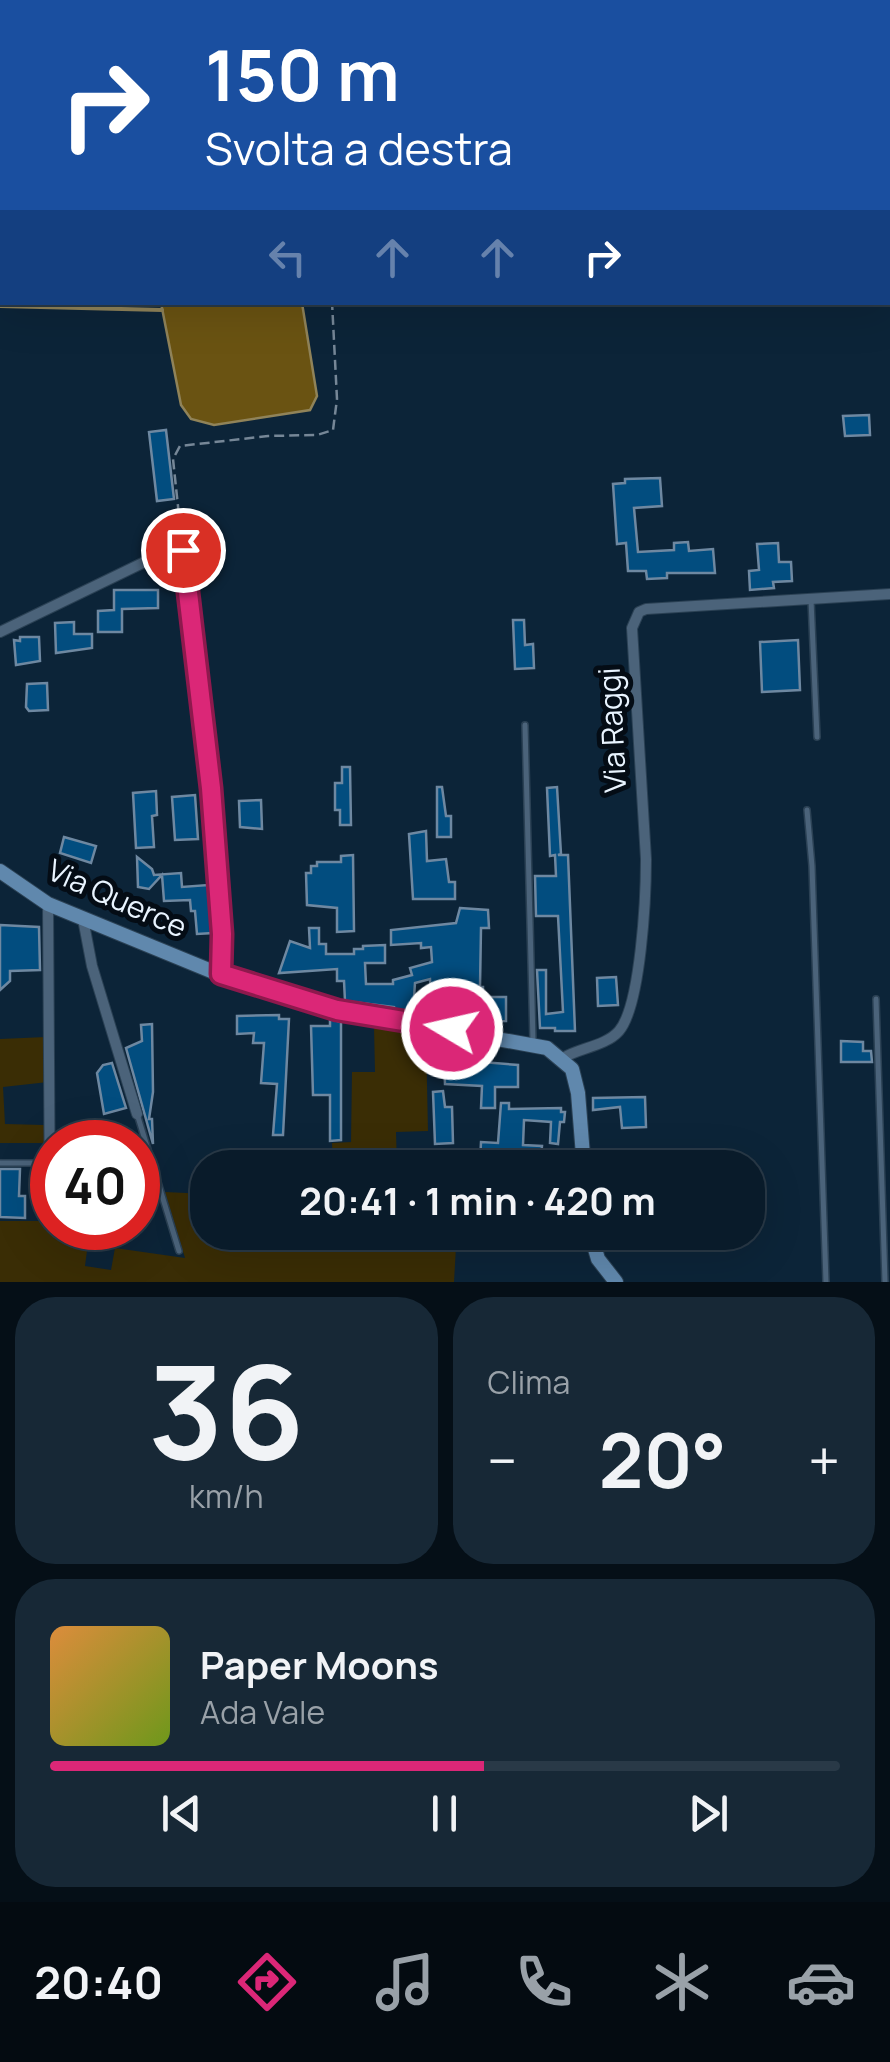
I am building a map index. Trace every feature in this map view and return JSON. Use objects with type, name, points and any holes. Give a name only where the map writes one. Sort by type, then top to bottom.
[{"type":"street","points":[[0,632],[157,556]]},
{"type":"street","name":"Via Raggi","points":[[562,1058],[614,1036],[632,1004],[646,897],[634,620],[638,612],[890,594]]},
{"type":"street","points":[[200,674],[222,934],[221,974]]},
{"type":"street","name":"Via Querce","points":[[0,871],[48,904],[221,974],[337,1010],[533,1043],[562,1058]]},
{"type":"street","points":[[48,904],[51,1120]]},
{"type":"street","points":[[83,919],[92,966],[137,1114]]},
{"type":"street","points":[[562,1058],[572,1069],[578,1092],[583,1150]]},
{"type":"street","points":[[595,1250],[598,1260],[616,1282]]},
{"type":"lane","points":[[183,550],[200,674]]},
{"type":"lane","points":[[811,600],[817,736]]},
{"type":"lane","points":[[525,724],[533,1043]]},
{"type":"lane","points":[[807,810],[826,1282]]},
{"type":"lane","points":[[876,999],[885,1282]]},
{"type":"lane","points":[[137,1114],[178,1251]]},
{"type":"lane","points":[[0,1163],[30,1163]]},
{"type":"path","points":[[183,550],[173,458],[180,446],[317,435],[333,430],[337,399],[332,305]]},
{"type":"shaded area","points":[[161,305],[302,305],[317,396],[310,410],[214,425],[191,419],[181,405]]},
{"type":"shaded area","points":[[374,1027],[426,1037],[428,1131],[396,1132],[397,1150],[332,1150],[332,1143],[351,1142],[352,1072],[375,1072]]},
{"type":"shaded area","points":[[46,1037],[48,1082],[3,1087],[5,1124],[30,1125],[30,1143],[0,1143],[0,1039]]},
{"type":"shaded area","points":[[165,1192],[190,1193],[190,1250],[456,1250],[454,1282],[0,1282],[0,1221],[30,1221],[30,1250],[87,1250],[85,1266],[111,1270],[115,1250],[185,1258]]},
{"type":"building","points":[[869,415],[870,435],[845,436],[843,416]]},
{"type":"building","points":[[166,430],[174,499],[157,501],[149,432]]},
{"type":"building","points":[[660,478],[662,506],[634,508],[638,552],[674,550],[674,543],[688,542],[689,551],[713,549],[715,573],[667,573],[667,578],[647,579],[646,571],[628,571],[626,543],[617,544],[613,484],[625,483],[625,479]]},
{"type":"building","points":[[778,543],[779,562],[791,562],[792,581],[773,582],[774,588],[750,590],[749,571],[759,570],[757,544]]},
{"type":"building","points":[[114,590],[158,590],[158,608],[122,609],[122,632],[98,632],[98,611],[114,610]]},
{"type":"building","points":[[513,620],[524,620],[525,645],[533,644],[534,668],[515,669]]},
{"type":"building","points":[[74,622],[74,634],[92,634],[92,648],[56,653],[55,623]]},
{"type":"building","points":[[20,637],[39,637],[40,661],[16,665],[14,640],[20,641]]},
{"type":"building","points":[[798,640],[800,690],[762,692],[760,642]]},
{"type":"building","points":[[47,683],[48,710],[29,711],[27,684]]},
{"type":"building","points":[[342,767],[350,767],[351,825],[340,825],[340,810],[335,810],[335,783],[342,783]]},
{"type":"building","points":[[437,787],[442,787],[446,816],[451,816],[451,837],[437,837]]},
{"type":"building","points":[[557,787],[561,854],[558,855],[568,855],[575,1031],[540,1028],[537,970],[546,970],[546,1014],[563,1012],[558,916],[536,916],[535,876],[556,876],[555,855],[550,856],[547,788]]},
{"type":"building","points":[[156,791],[157,815],[152,816],[154,847],[136,848],[133,793]]},
{"type":"building","points":[[195,795],[198,839],[175,840],[172,797]]},
{"type":"building","points":[[261,800],[262,829],[240,827],[239,801]]},
{"type":"building","points":[[426,831],[427,861],[446,859],[449,882],[455,882],[455,899],[413,899],[409,834]]},
{"type":"building","points":[[64,837],[96,846],[91,863],[60,853]]},
{"type":"building","points":[[353,855],[354,931],[337,932],[337,908],[307,905],[306,873],[311,873],[311,866],[317,866],[317,862],[341,862],[341,856]]},
{"type":"building","points":[[137,857],[154,875],[181,873],[182,887],[208,885],[213,933],[197,934],[190,900],[164,901],[162,875],[149,889],[138,887]]},
{"type":"building","points":[[460,908],[488,910],[489,928],[481,928],[480,987],[483,997],[506,997],[506,1021],[443,1018],[442,997],[431,997],[430,979],[415,983],[413,1013],[345,1001],[344,981],[337,981],[337,969],[279,973],[290,941],[310,948],[309,928],[319,928],[319,944],[326,944],[326,954],[354,954],[354,949],[363,946],[385,945],[385,963],[365,963],[366,984],[393,984],[393,980],[412,975],[410,968],[432,962],[431,947],[421,948],[421,943],[391,945],[391,930],[456,923]]},
{"type":"building","points":[[0,925],[39,927],[40,970],[10,971],[10,981],[0,990]]},
{"type":"building","points":[[616,977],[618,1005],[598,1006],[597,978]]},
{"type":"building","points":[[279,1015],[279,1019],[289,1019],[283,1135],[273,1135],[277,1084],[261,1083],[264,1043],[253,1043],[254,1033],[237,1034],[237,1016]]},
{"type":"building","points":[[330,1019],[341,1022],[341,1140],[330,1141],[330,1095],[313,1095],[311,1026],[330,1026]]},
{"type":"building","points":[[152,1024],[153,1092],[149,1119],[152,1120],[146,1120],[126,1048],[142,1041],[141,1025]]},
{"type":"building","points":[[841,1041],[863,1042],[863,1051],[871,1051],[872,1062],[841,1062]]},
{"type":"building","points":[[444,1059],[518,1065],[518,1087],[495,1087],[495,1108],[481,1108],[482,1086],[445,1084]]},
{"type":"building","points":[[112,1063],[126,1108],[104,1114],[97,1073],[103,1065]]},
{"type":"building","points":[[443,1091],[445,1107],[452,1107],[453,1143],[435,1144],[433,1092]]},
{"type":"building","points":[[645,1097],[646,1127],[622,1128],[620,1107],[593,1110],[593,1098]]},
{"type":"building","points":[[501,1103],[509,1103],[509,1109],[561,1108],[565,1112],[558,1144],[550,1143],[551,1122],[524,1120],[523,1145],[542,1146],[542,1150],[481,1150],[481,1142],[498,1143]]},
{"type":"building","points":[[0,1169],[20,1169],[19,1196],[25,1196],[25,1218],[0,1217]]},
{"type":"waterway","points":[[0,306],[162,310]]},
{"type":"route","points":[[183,550],[211,788],[222,934],[221,974],[337,1010],[452,1029]]}]
